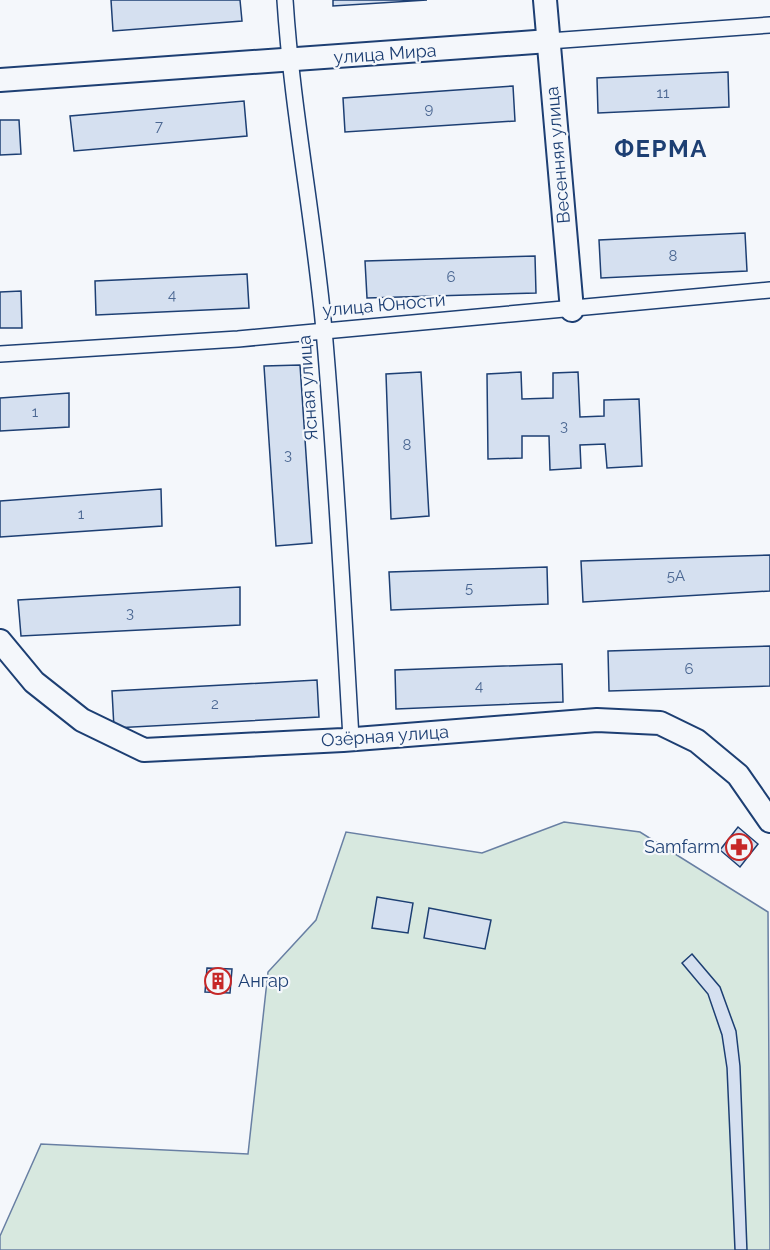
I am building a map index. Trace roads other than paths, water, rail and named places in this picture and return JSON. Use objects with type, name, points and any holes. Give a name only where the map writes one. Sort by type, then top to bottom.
[{"type":"street","name":"Ясная улица","points":[[285,0],[289,62],[303,147],[324,330],[351,738]]},
{"type":"street","name":"Весенняя улица","points":[[545,0],[572,310]]},
{"type":"street","name":"улица Мира","points":[[0,80],[289,62],[770,25]]},
{"type":"street","name":"улица Юности","points":[[0,354],[238,339],[770,290]]},
{"type":"street","name":"Озёрная улица","points":[[0,640],[34,682],[82,720],[144,750],[597,720],[660,723],[697,741],[738,775],[770,821]]},
{"type":"place","name":"Samfarm","points":[[739,847]]},
{"type":"place","name":"Ангар","points":[[218,981]]},
{"type":"district","name":"ФЕРМА","points":[[661,149]]}]
